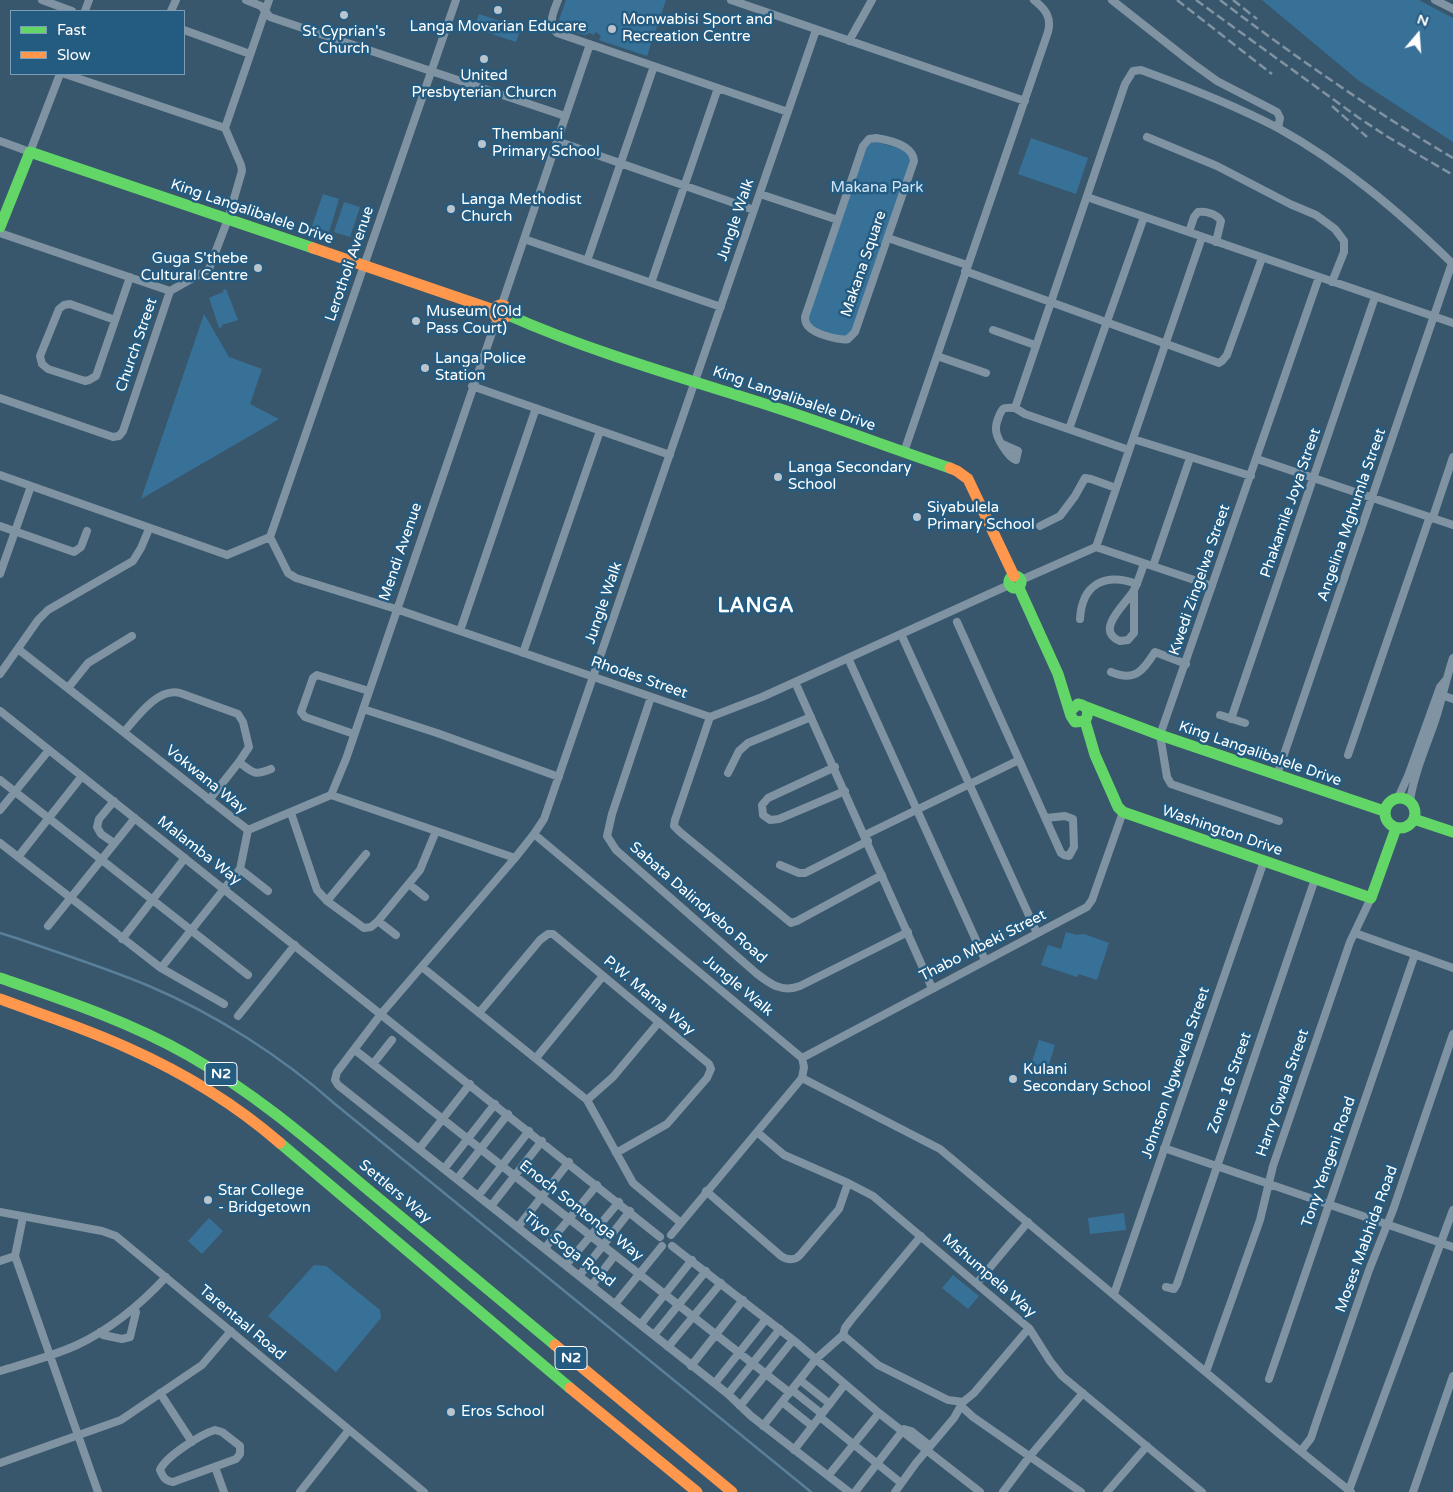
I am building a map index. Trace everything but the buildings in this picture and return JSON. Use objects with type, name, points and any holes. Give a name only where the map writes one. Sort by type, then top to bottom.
[{"type":"main road","name":"King Langalibalele Drive","points":[[30,152],[500,312],[550,334],[951,469],[968,480],[975,491],[1058,674],[1063,678],[1081,714],[1127,723],[1384,811]]},
{"type":"main road","points":[[0,227],[30,152]]},
{"type":"main road","points":[[1081,714],[1089,749],[1095,755],[1118,806],[1123,812]]},
{"type":"main road","points":[[1398,798],[1410,802],[1414,808],[1414,819],[1406,826],[1396,828],[1387,822],[1384,811],[1390,801],[1398,798]]},
{"type":"main road","name":"Washington Drive","points":[[1123,812],[1371,898]]},
{"type":"main road","points":[[1414,819],[1453,832]]},
{"type":"main road","name":"Harry Gwala Street","points":[[1371,898],[1396,828]]},
{"type":"main road","name":"Settlers Way","points":[[0,978],[152,1035],[211,1068],[249,1094],[292,1126],[732,1492]]},
{"type":"main road","name":"N2","points":[[0,999],[98,1035],[145,1056],[200,1085],[244,1115],[266,1131],[696,1492]]},
{"type":"street","points":[[42,0],[69,10]]},
{"type":"street","points":[[246,0],[261,6],[270,17],[565,116]]},
{"type":"street","points":[[68,75],[226,128],[269,0]]},
{"type":"street","name":"Lerotholi Avenue","points":[[270,537],[456,0]]},
{"type":"street","points":[[558,0],[551,21],[556,33],[788,112]]},
{"type":"street","points":[[731,0],[1024,101]]},
{"type":"street","points":[[850,41],[872,0]]},
{"type":"street","points":[[904,452],[1050,28],[1048,14],[1034,0]]},
{"type":"street","points":[[1112,0],[1211,76],[1252,101],[1277,112],[1280,118],[1278,128]]},
{"type":"street","points":[[1435,0],[1453,9]]},
{"type":"street","points":[[185,30],[250,54]]},
{"type":"street","name":"Jungle Walk","points":[[802,1058],[534,834],[544,819],[559,777],[816,30]]},
{"type":"street","name":"Mendi Avenue","points":[[331,795],[363,709],[472,386],[500,312],[590,44]]},
{"type":"street","points":[[587,261],[654,66]]},
{"type":"street","points":[[1015,408],[1125,84],[1133,71],[1141,70],[1196,90],[1278,128],[1324,156],[1365,186],[1392,207],[1452,262]]},
{"type":"street","points":[[30,152],[60,75]]},
{"type":"street","points":[[651,283],[718,88]]},
{"type":"street","name":"Church Street","points":[[0,398],[113,437],[119,436],[123,431],[170,291],[209,269],[228,219],[242,171],[226,128]]},
{"type":"street","points":[[1147,137],[1217,166],[1325,221],[1342,236],[1344,241],[1344,252],[1332,282]]},
{"type":"street","name":"Makana Square","points":[[876,138],[906,147],[913,154],[913,164],[888,238],[853,335],[848,339],[842,340],[808,327],[805,317],[865,143],[870,139],[876,138]]},
{"type":"street","name":"King Langalibalele Drive","points":[[0,141],[30,152]]},
{"type":"street","points":[[557,141],[754,210]]},
{"type":"street","points":[[760,194],[838,220]]},
{"type":"street","points":[[1087,197],[1453,323]]},
{"type":"street","points":[[1189,232],[1194,217],[1198,212],[1216,216],[1221,221],[1216,242]]},
{"type":"street","points":[[1069,429],[1144,217]]},
{"type":"street","points":[[0,234],[170,291]]},
{"type":"street","points":[[1096,547],[1202,237]]},
{"type":"street","points":[[888,238],[1050,302],[1215,362],[1222,361],[1227,354],[1262,258]]},
{"type":"street","points":[[524,239],[721,307]]},
{"type":"street","name":"Angelina Mghumla Street","points":[[1277,775],[1452,262]]},
{"type":"street","points":[[114,320],[70,304],[64,305],[59,309],[40,356],[42,364],[48,369],[85,381],[97,373],[130,277]]},
{"type":"street","name":"Kwedi Zingelwa Street","points":[[1280,821],[1171,784],[1167,777],[1160,735],[1319,277]]},
{"type":"street","name":"Phakamile Joya Street","points":[[1231,719],[1375,297]]},
{"type":"street","points":[[993,330],[1036,345]]},
{"type":"street","points":[[937,356],[986,373]]},
{"type":"street","points":[[472,386],[670,455]]},
{"type":"street","points":[[460,631],[536,408]]},
{"type":"street","points":[[1002,444],[996,432],[997,422],[1004,409],[1015,408],[1025,414],[1129,450]]},
{"type":"street","points":[[523,653],[600,431]]},
{"type":"street","points":[[1133,439],[1250,476]]},
{"type":"street","points":[[1348,755],[1428,522],[1453,457]]},
{"type":"street","points":[[1152,566],[1190,458]]},
{"type":"street","points":[[1257,459],[1453,525]]},
{"type":"street","points":[[0,475],[227,555],[270,537]]},
{"type":"street","points":[[1040,526],[1055,519],[1063,512],[1075,496],[1084,478],[1116,488]]},
{"type":"street","points":[[0,574],[31,486]]},
{"type":"street","points":[[0,526],[74,552],[82,547],[87,532]]},
{"type":"street","points":[[0,674],[38,620],[48,610],[133,561],[149,529]]},
{"type":"street","name":"Rhodes Street","points":[[270,537],[288,573],[296,578],[396,609],[710,717]]},
{"type":"street","points":[[882,875],[791,923],[680,832],[674,826],[674,820],[710,717],[753,701],[1096,547],[1212,586]]},
{"type":"street","points":[[1134,592],[1134,633],[1128,640],[1120,641],[1112,634],[1110,625],[1121,607],[1134,592],[1144,564]]},
{"type":"street","points":[[1080,619],[1083,599],[1088,591],[1103,580],[1116,578],[1137,584]]},
{"type":"street","points":[[957,622],[1061,853],[1069,856],[1074,846],[1073,819],[1066,816],[1046,818]]},
{"type":"street","points":[[902,634],[1037,933]]},
{"type":"street","points":[[68,688],[88,663],[132,636]]},
{"type":"street","name":"Vokwana Way","points":[[18,649],[248,830],[331,795]]},
{"type":"street","points":[[1112,672],[1126,676],[1136,674],[1146,667],[1155,652],[1186,664]]},
{"type":"street","points":[[848,658],[985,960]]},
{"type":"street","points":[[1410,802],[1413,786],[1444,692],[1453,658]]},
{"type":"street","points":[[354,734],[305,717],[301,712],[313,678],[316,675],[369,691]]},
{"type":"street","points":[[795,682],[835,767],[932,988]]},
{"type":"street","points":[[124,732],[150,703],[174,692],[238,714],[243,722],[249,743],[247,751],[209,800]]},
{"type":"street","points":[[1444,692],[1453,699]]},
{"type":"street","points":[[1398,798],[1444,692]]},
{"type":"street","name":"Sabata Dalindyebo Road","points":[[651,697],[612,814],[607,836],[616,850],[756,973],[772,985],[780,988],[790,989],[800,986],[908,932]]},
{"type":"street","points":[[363,709],[559,777]]},
{"type":"street","name":"Malamba Way","points":[[0,711],[569,1162],[660,1237]]},
{"type":"street","points":[[1220,715],[1245,723]]},
{"type":"street","points":[[728,773],[739,750],[748,743],[811,717]]},
{"type":"street","points":[[0,810],[49,750]]},
{"type":"street","points":[[780,865],[796,872],[806,873],[916,810],[1019,760]]},
{"type":"street","points":[[239,762],[254,774],[271,769]]},
{"type":"street","points":[[835,767],[768,798],[762,804],[763,815],[770,820],[779,819],[845,791]]},
{"type":"street","points":[[18,857],[82,776]]},
{"type":"street","points":[[0,780],[248,976]]},
{"type":"street","points":[[331,795],[515,858]]},
{"type":"street","points":[[114,801],[99,820],[97,827],[101,834],[114,843]]},
{"type":"street","name":"Thabo Mbeki Street","points":[[802,1058],[1083,910],[1090,904],[1123,812]]},
{"type":"street","points":[[291,813],[319,894],[364,928],[371,928],[409,884],[423,865],[436,832]]},
{"type":"street","points":[[48,926],[135,818]]},
{"type":"street","points":[[161,968],[240,869],[248,830]]},
{"type":"street","name":"Tiyo Soga Road","points":[[534,834],[381,1014],[335,1076],[336,1083],[715,1383],[763,1426],[849,1492]]},
{"type":"street","points":[[0,843],[161,968],[224,1004]]},
{"type":"street","points":[[327,901],[366,854]]},
{"type":"street","points":[[122,939],[185,858]]},
{"type":"street","name":"Johnson Ngwevela Street","points":[[1114,1294],[1264,861]]},
{"type":"street","points":[[240,869],[268,891]]},
{"type":"street","name":"Zone 16 Street","points":[[1166,1287],[1173,1289],[1176,1286],[1315,879]]},
{"type":"street","points":[[409,884],[425,897]]},
{"type":"street","name":"Harry Gwala Street","points":[[1206,1372],[1260,1220],[1279,1150],[1350,942],[1371,898]]},
{"type":"street","points":[[378,921],[396,935]]},
{"type":"street","name":"P.W. Mama Way","points":[[479,1013],[540,940],[548,934],[556,935],[707,1062],[710,1066],[710,1071],[667,1124],[616,1153]]},
{"type":"street","points":[[1355,934],[1453,968]]},
{"type":"street","points":[[238,1016],[295,945]]},
{"type":"street","name":"Tony Yengeni Road","points":[[1269,1379],[1415,954]]},
{"type":"street","points":[[422,968],[587,1100],[627,1174],[637,1188],[681,1223]]},
{"type":"street","points":[[536,1058],[604,976]]},
{"type":"street","points":[[587,1100],[608,1082],[659,1022]]},
{"type":"street","name":"Moses Mabhida Road","points":[[1301,1451],[1310,1438],[1366,1278],[1402,1184],[1453,1034]]},
{"type":"street","points":[[373,1064],[392,1040]]},
{"type":"street","name":"Enoch Sontonga Way","points":[[355,1050],[752,1364],[791,1392],[901,1483]]},
{"type":"street","points":[[671,1235],[802,1078],[804,1067],[802,1058]]},
{"type":"street","points":[[802,1078],[940,1149],[1350,1491],[1453,1210]]},
{"type":"street","points":[[419,1149],[470,1084]]},
{"type":"street","points":[[444,1169],[496,1104]]},
{"type":"street","points":[[457,1179],[508,1114]]},
{"type":"street","points":[[478,1196],[530,1131]]},
{"type":"street","name":"Mshumpela Way","points":[[756,1132],[784,1155],[873,1196],[1029,1328],[1055,1368],[1202,1492]]},
{"type":"street","points":[[491,1206],[542,1141]]},
{"type":"street","points":[[1164,1148],[1453,1247]]},
{"type":"street","points":[[518,1227],[569,1162]]},
{"type":"street","points":[[706,1192],[781,1256],[790,1260],[800,1255],[839,1209],[848,1183]]},
{"type":"street","points":[[545,1248],[597,1185]]},
{"type":"street","points":[[566,1266],[618,1202]]},
{"type":"street","name":"Tarentaal Road","points":[[0,1212],[116,1236],[424,1492]]},
{"type":"street","points":[[580,1276],[630,1212]]},
{"type":"street","points":[[23,1217],[16,1256],[98,1492]]},
{"type":"street","points":[[977,1283],[1028,1222]]},
{"type":"street","points":[[671,1235],[666,1234],[660,1237],[659,1243],[667,1248],[672,1246]]},
{"type":"street","points":[[671,1235],[674,1241],[672,1246]]},
{"type":"street","points":[[763,1426],[816,1359],[843,1335],[847,1324],[921,1236]]},
{"type":"street","points":[[616,1304],[662,1246]]},
{"type":"street","points":[[672,1246],[780,1329],[878,1413],[928,1448],[980,1492]]},
{"type":"street","points":[[592,1285],[615,1255]]},
{"type":"street","points":[[0,1261],[16,1256]]},
{"type":"street","points":[[641,1324],[692,1260]]},
{"type":"street","points":[[654,1335],[706,1271]]},
{"type":"street","points":[[0,1371],[77,1345],[100,1332],[134,1309],[166,1277]]},
{"type":"street","points":[[668,1347],[720,1283]]},
{"type":"street","points":[[692,1366],[743,1300]]},
{"type":"street","points":[[100,1332],[103,1335],[122,1339],[130,1337],[136,1312],[134,1309]]},
{"type":"street","points":[[715,1383],[766,1319]]},
{"type":"street","points":[[895,1492],[928,1448],[954,1418],[962,1404],[974,1393],[1029,1328]]},
{"type":"street","points":[[728,1394],[780,1329]]},
{"type":"street","points":[[0,1463],[116,1423],[207,1361],[231,1332]]},
{"type":"street","points":[[843,1335],[878,1365],[948,1400],[962,1404],[973,1417],[1081,1492]]},
{"type":"street","points":[[740,1406],[793,1340]]},
{"type":"street","points":[[1413,1492],[1453,1376]]},
{"type":"street","points":[[800,1380],[830,1404]]},
{"type":"street","points":[[794,1450],[845,1384]]},
{"type":"street","points":[[160,1393],[192,1442]]},
{"type":"street","points":[[1003,1492],[1030,1456],[1083,1393]]},
{"type":"street","points":[[782,1402],[812,1426]]},
{"type":"street","points":[[828,1476],[878,1413]]},
{"type":"street","points":[[215,1430],[222,1432],[240,1446],[240,1454],[236,1459],[216,1468],[168,1482],[160,1470],[163,1464],[192,1442],[215,1430]]},
{"type":"street","points":[[300,1492],[349,1430]]},
{"type":"street","points":[[855,1492],[902,1431]]},
{"type":"street","points":[[1108,1492],[1147,1446]]},
{"type":"street","points":[[216,1468],[224,1492]]},
{"type":"green space","name":"Monwabisi Sport and Recreation Centre","points":[[566,0],[666,0],[647,56],[599,40],[601,36],[596,32],[593,35],[590,33],[584,35],[562,27],[559,20]]},
{"type":"green space","points":[[1262,0],[1419,0],[1453,18],[1453,142],[1358,80]]},
{"type":"green space","points":[[479,14],[521,28],[516,42],[474,28]]},
{"type":"green space","points":[[1031,138],[1088,158],[1076,194],[1018,174]]},
{"type":"green space","name":"Makana Park","points":[[873,141],[905,150],[911,160],[852,331],[849,336],[841,337],[815,328],[808,320],[866,147]]},
{"type":"green space","points":[[323,194],[339,199],[329,232],[312,226]]},
{"type":"green space","points":[[344,202],[360,207],[350,237],[334,232]]},
{"type":"green space","points":[[226,289],[238,320],[222,325],[219,328],[209,298]]},
{"type":"green space","points":[[204,314],[229,357],[262,369],[250,404],[279,419],[141,499]]},
{"type":"green space","points":[[1066,932],[1077,935],[1084,934],[1109,943],[1097,980],[1079,974],[1077,977],[1041,965],[1048,945],[1061,949]]},
{"type":"green space","points":[[1039,1040],[1055,1045],[1046,1074],[1030,1068]]},
{"type":"green space","points":[[1124,1213],[1126,1230],[1090,1234],[1088,1218]]},
{"type":"green space","points":[[209,1218],[223,1231],[202,1254],[188,1241]]},
{"type":"green space","points":[[314,1265],[326,1266],[380,1310],[381,1318],[336,1372],[268,1316]]},
{"type":"green space","points":[[953,1275],[979,1296],[968,1309],[942,1288]]},
{"type":"waterway","points":[[0,933],[100,967],[174,997],[223,1023],[270,1053],[314,1086],[811,1492]]},
{"type":"railway","points":[[1177,0],[1272,74]]},
{"type":"railway","points":[[1196,0],[1359,118],[1453,175]]},
{"type":"railway","points":[[1220,0],[1334,82],[1453,158]]},
{"type":"railway","points":[[1233,0],[1257,19]]},
{"type":"railway","points":[[1332,106],[1367,137]]},
{"type":"traffic: fast","points":[[0,227],[30,152],[313,248]]},
{"type":"traffic: fast","points":[[508,315],[606,353],[796,414],[950,468]]},
{"type":"traffic: fast","points":[[1013,576],[1017,576],[1021,582],[1017,588],[1013,588],[1009,584],[1009,580],[1013,576]]},
{"type":"traffic: fast","points":[[1019,588],[1058,674],[1071,716],[1075,722],[1085,721],[1088,712],[1084,706],[1078,704],[1070,711]]},
{"type":"traffic: fast","points":[[1086,707],[1160,735],[1384,811]]},
{"type":"traffic: fast","points":[[1085,721],[1095,755],[1118,807],[1123,812],[1371,898],[1396,828]]},
{"type":"traffic: fast","points":[[1400,798],[1411,802],[1415,813],[1411,824],[1400,828],[1389,824],[1385,813],[1389,802],[1400,798]]},
{"type":"traffic: fast","points":[[1414,819],[1453,832]]},
{"type":"traffic: fast","points":[[0,978],[119,1021],[165,1043],[212,1069],[302,1135],[555,1345]]},
{"type":"traffic: fast","points":[[280,1143],[570,1388]]},
{"type":"traffic: slow","points":[[313,248],[494,310]]},
{"type":"traffic: slow","points":[[498,305],[504,305],[508,312],[504,319],[498,319],[494,315],[494,309],[498,305]]},
{"type":"traffic: slow","points":[[950,468],[968,479],[1014,576]]},
{"type":"traffic: slow","points":[[0,999],[65,1022],[168,1067],[226,1102],[280,1143]]},
{"type":"traffic: slow","points":[[555,1345],[732,1492]]},
{"type":"traffic: slow","points":[[570,1388],[697,1492]]},
{"type":"place","name":"Langa Movarian Educare","points":[[498,10]]},
{"type":"place","name":"St Cyprian's Church","points":[[344,15]]},
{"type":"place","name":"Monwabisi Sport and Recreation Centre","points":[[612,29]]},
{"type":"place","name":"United Presbyterian Churcn","points":[[484,59]]},
{"type":"place","name":"Thembani Primary School","points":[[482,144]]},
{"type":"place","name":"Langa Methodist Church","points":[[451,209]]},
{"type":"place","name":"Guga S'thebe Cultural Centre","points":[[258,268]]},
{"type":"place","name":"Museum (Old Pass Court)","points":[[416,321]]},
{"type":"place","name":"Langa Police Station","points":[[425,368]]},
{"type":"place","name":"Langa Secondary School","points":[[778,477]]},
{"type":"place","name":"Siyabulela Primary School","points":[[917,517]]},
{"type":"place","name":"Kulani Secondary School","points":[[1013,1079]]},
{"type":"place","name":"Star College - Bridgetown","points":[[208,1200]]},
{"type":"place","name":"Eros School","points":[[451,1412]]},
{"type":"district","name":"LANGA","points":[[756,607]]}]
